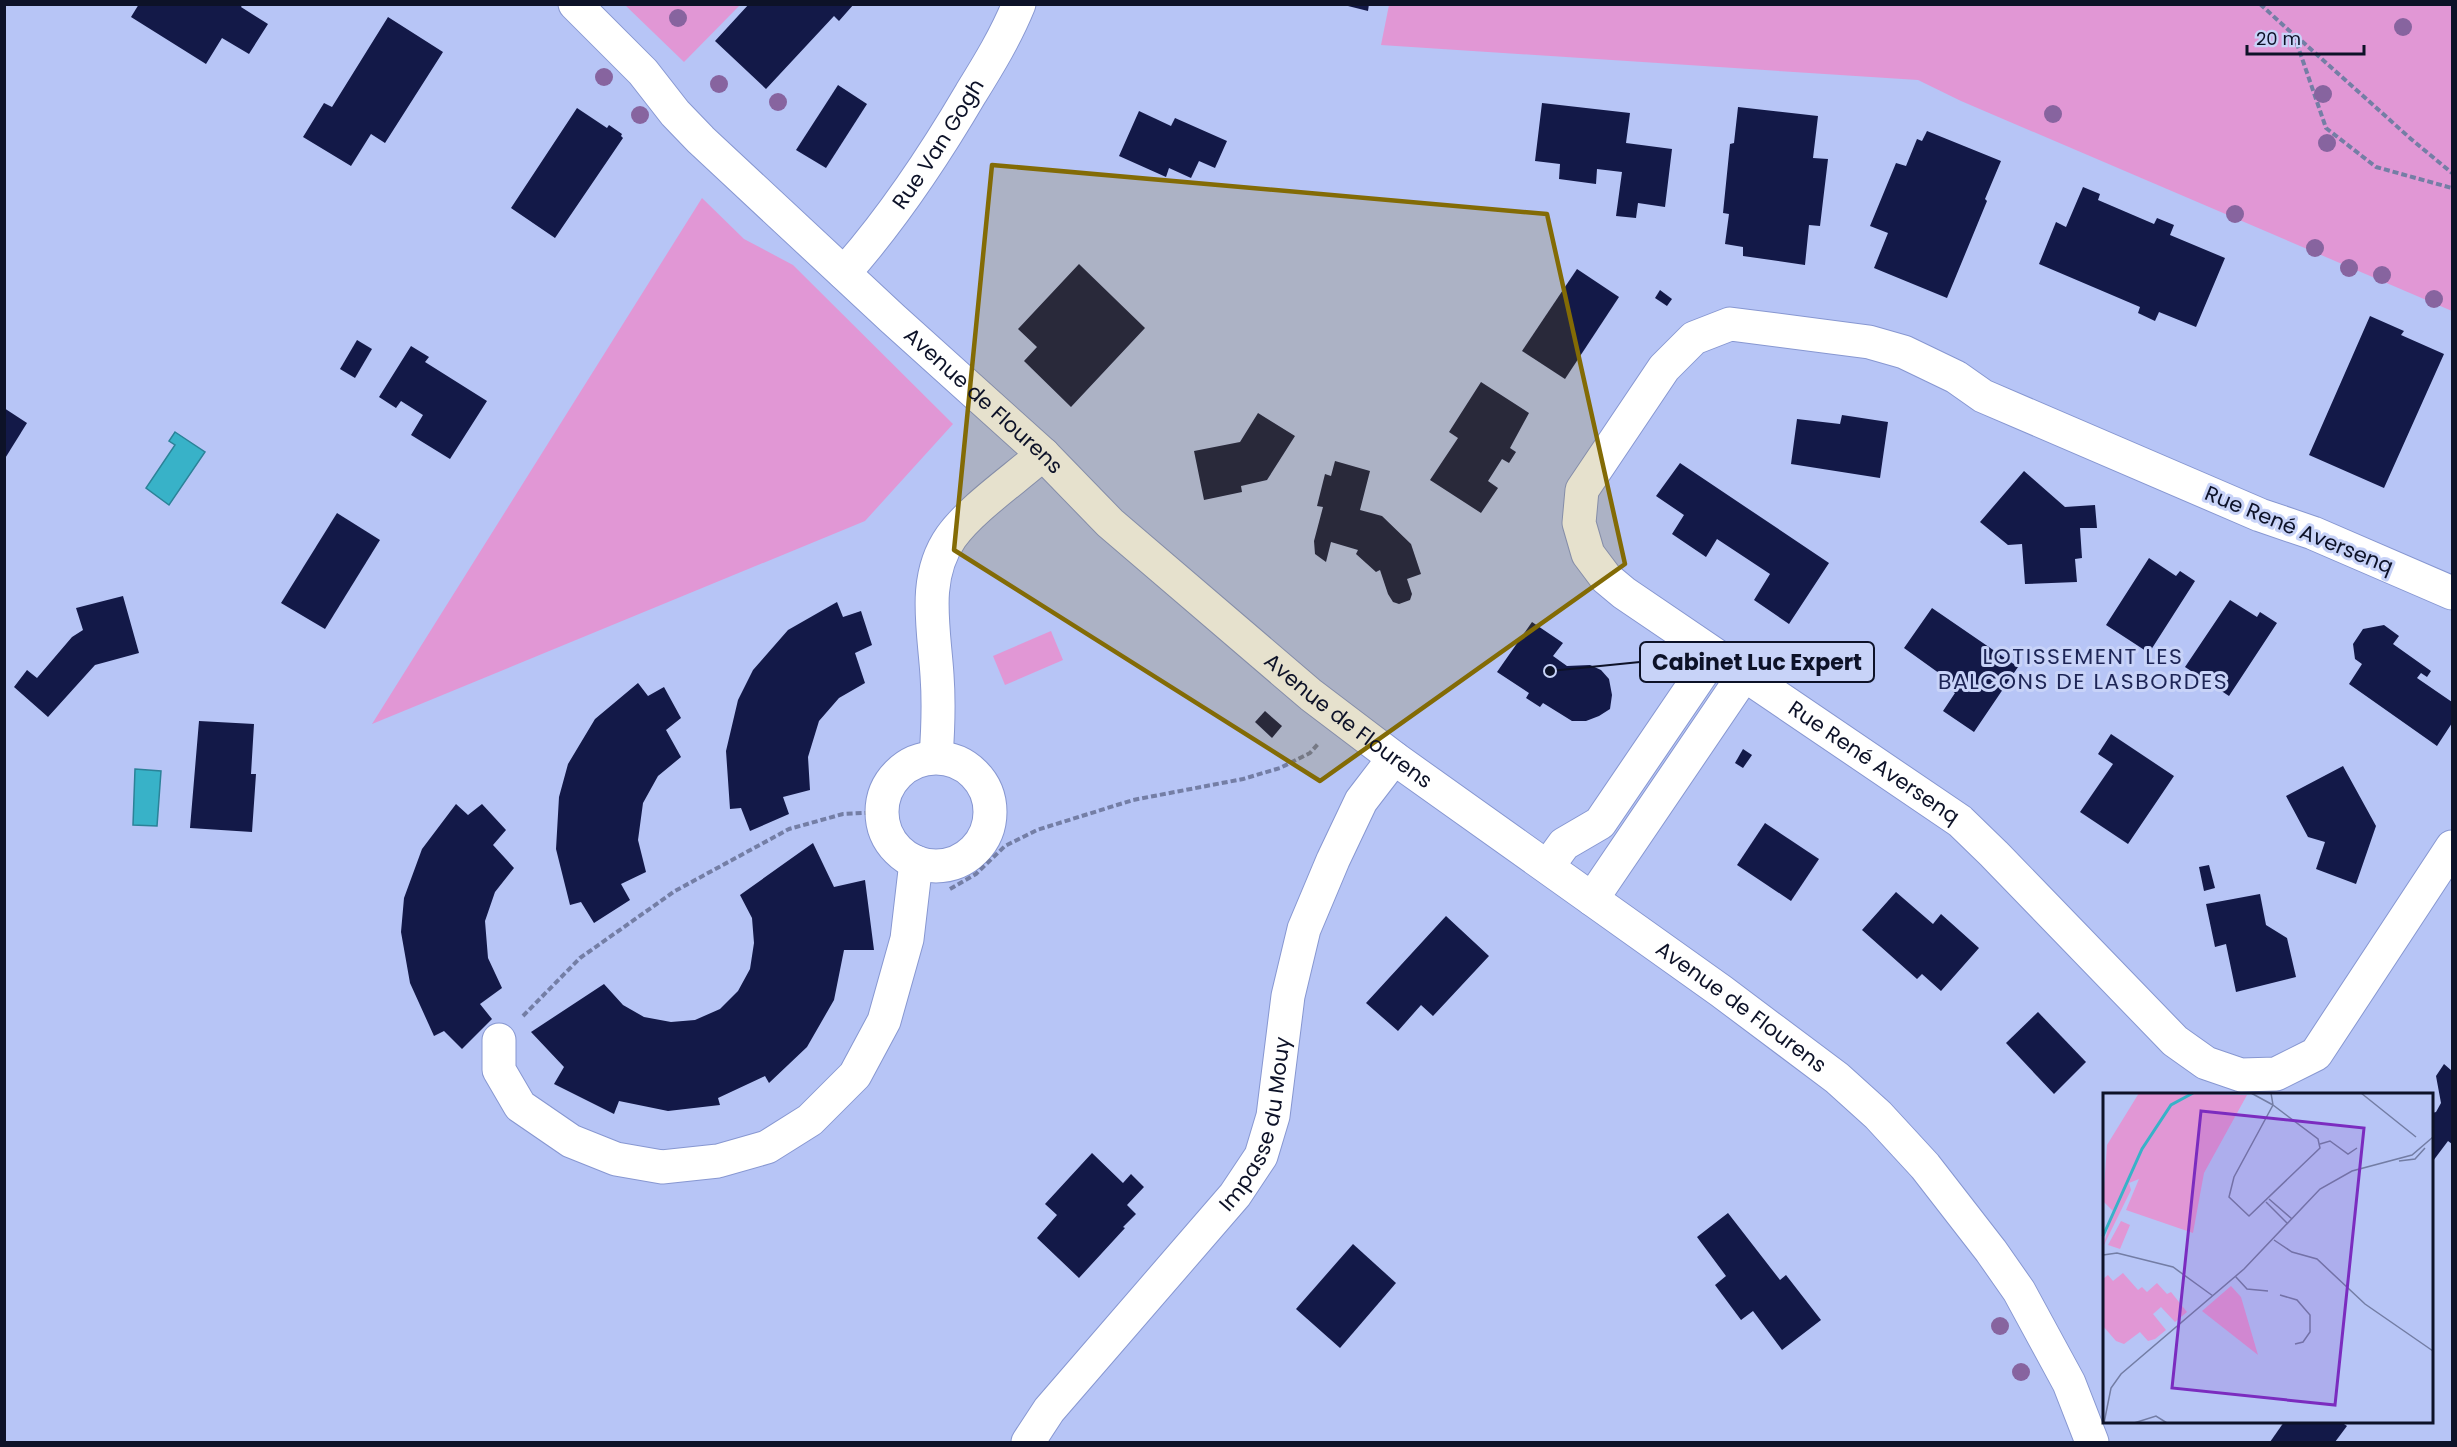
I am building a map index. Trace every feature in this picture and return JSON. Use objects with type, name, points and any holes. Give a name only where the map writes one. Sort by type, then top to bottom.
[{"type":"street","name":"Avenue de Flourens","points":[[575,4],[643,72],[675,113],[701,140],[1043,454],[1110,523],[1342,720],[1548,866],[1837,1078],[1878,1115],[1925,1166],[2019,1291],[2069,1383],[2092,1443]]},
{"type":"street","name":"Rue Van Gogh","points":[[844,273],[941,144],[1008,31],[1019,4]]},
{"type":"street","name":"Rue René Aversenq","points":[[2452,593],[2313,533],[2260,515],[1983,396],[1956,376],[1904,352],[1869,342],[1730,324],[1694,338],[1664,368],[1582,490],[1578,522],[1588,554],[1606,578],[1714,655],[1960,821],[2175,1041],[2206,1063],[2241,1075],[2281,1084],[2316,1054],[2452,847]]},
{"type":"street","points":[[936,757],[938,676],[931,596],[937,565],[951,537],[982,505],[1016,479],[1043,454]]},
{"type":"street","points":[[1548,866],[1564,844],[1600,823],[1714,655]]},
{"type":"street","points":[[1592,899],[1744,675]]},
{"type":"street","points":[[936,757],[957,761],[974,773],[986,790],[991,812],[987,832],[975,850],[958,862],[937,866],[916,862],[898,850],[886,833],[882,812],[886,791],[898,773],[915,761],[936,757]]},
{"type":"street","name":"Impasse du Mouy","points":[[1028,1443],[1049,1410],[1235,1195],[1261,1156],[1273,1116],[1288,996],[1304,929],[1332,860],[1361,801],[1394,758]]},
{"type":"street","points":[[499,1040],[499,1070],[520,1106],[571,1141],[616,1159],[662,1167],[718,1161],[766,1147],[810,1120],[855,1075],[884,1021],[907,939],[916,862]]},
{"type":"path","points":[[2260,4],[2452,173]]},
{"type":"path","points":[[2294,35],[2326,128],[2376,168],[2452,188]]},
{"type":"path","points":[[944,896],[960,882],[976,874],[1005,846],[1037,830],[1132,800],[1243,779],[1280,768],[1310,753],[1342,720]]},
{"type":"path","points":[[499,1040],[580,958],[675,891],[789,828],[843,814],[882,812]]},
{"type":"highlighted area","points":[[992,165],[1547,214],[1625,564],[1320,781],[954,550]]},
{"type":"shaded area","points":[[625,5],[740,5],[684,62]]},
{"type":"shaded area","points":[[1389,5],[2452,5],[2452,311],[1961,101],[1918,80],[1381,45]]},
{"type":"shaded area","points":[[702,198],[744,239],[793,265],[953,424],[865,521],[372,724]]},
{"type":"shaded area","points":[[175,432],[205,452],[169,505],[146,488],[175,445],[169,441]]},
{"type":"shaded area","points":[[1051,631],[1063,660],[1005,685],[993,656]]},
{"type":"shaded area","points":[[135,769],[161,771],[157,826],[133,825]]},
{"type":"building","points":[[139,4],[243,4],[241,7],[268,24],[249,54],[222,38],[206,64],[131,17]]},
{"type":"building","points":[[749,4],[854,4],[839,21],[834,16],[766,89],[715,41]]},
{"type":"building","points":[[1340,4],[1369,4],[1368,11]]},
{"type":"building","points":[[388,17],[443,52],[385,143],[371,134],[351,166],[303,137],[324,103],[332,107]]},
{"type":"building","points":[[838,85],[867,104],[826,168],[796,150]]},
{"type":"building","points":[[1542,103],[1630,113],[1626,143],[1672,149],[1665,207],[1638,203],[1636,218],[1616,216],[1622,172],[1597,169],[1596,184],[1559,179],[1560,164],[1535,161]]},
{"type":"building","points":[[1738,107],[1818,116],[1813,158],[1828,159],[1820,226],[1809,225],[1805,265],[1743,256],[1743,247],[1725,244],[1729,214],[1723,213],[1730,144],[1734,143]]},
{"type":"building","points":[[577,108],[607,128],[609,125],[622,134],[623,138],[555,238],[511,208]]},
{"type":"building","points":[[1139,111],[1171,126],[1175,118],[1227,141],[1215,168],[1199,161],[1191,178],[1169,168],[1166,177],[1119,156]]},
{"type":"building","points":[[1927,131],[2001,161],[1947,298],[1874,268],[1888,233],[1870,226],[1896,163],[1906,166],[1917,139],[1922,141]]},
{"type":"building","points":[[2083,187],[2100,194],[2098,200],[2154,224],[2157,218],[2174,225],[2170,235],[2225,258],[2196,327],[2159,312],[2155,321],[2138,313],[2140,307],[2039,264],[2056,222],[2066,227]]},
{"type":"building","points":[[1079,264],[1145,328],[1071,407],[1024,361],[1037,347],[1018,329]]},
{"type":"building","points":[[1577,269],[1619,297],[1565,379],[1522,351]]},
{"type":"building","points":[[1660,290],[1672,299],[1667,306],[1655,298]]},
{"type":"building","points":[[2370,316],[2404,331],[2401,335],[2444,354],[2384,488],[2309,455]]},
{"type":"building","points":[[357,340],[372,349],[355,378],[340,369]]},
{"type":"building","points":[[411,346],[429,357],[425,362],[487,401],[450,459],[411,435],[423,415],[401,401],[396,408],[379,397]]},
{"type":"building","points":[[1481,382],[1529,413],[1510,448],[1516,452],[1509,463],[1502,459],[1488,481],[1498,488],[1481,513],[1430,480],[1458,438],[1449,432]]},
{"type":"building","points":[[4,408],[27,423],[4,460]]},
{"type":"building","points":[[1258,413],[1295,436],[1267,480],[1241,486],[1242,492],[1204,500],[1194,451],[1240,442]]},
{"type":"building","points":[[1842,415],[1888,422],[1880,478],[1791,464],[1797,419],[1840,424]]},
{"type":"building","points":[[1335,461],[1370,471],[1360,510],[1382,516],[1411,544],[1421,574],[1407,579],[1412,594],[1410,600],[1399,604],[1393,602],[1380,570],[1376,572],[1356,554],[1358,550],[1331,542],[1326,562],[1315,554],[1314,541],[1323,507],[1317,506],[1325,474],[1331,476]]},
{"type":"building","points":[[1680,463],[1829,563],[1789,624],[1754,600],[1770,574],[1717,539],[1706,557],[1672,534],[1684,515],[1656,496]]},
{"type":"building","points":[[2024,471],[2065,507],[2095,505],[2097,528],[2080,528],[2082,558],[2075,559],[2077,582],[2025,584],[2022,544],[2008,545],[1980,522]]},
{"type":"building","points":[[337,513],[380,540],[325,629],[281,603]]},
{"type":"building","points":[[2149,558],[2176,576],[2180,571],[2195,581],[2149,653],[2106,625]]},
{"type":"building","points":[[123,596],[139,653],[95,665],[48,717],[14,687],[27,670],[37,678],[72,637],[83,630],[76,608]]},
{"type":"building","points":[[2230,600],[2257,617],[2260,612],[2277,623],[2229,696],[2185,667]]},
{"type":"building","points":[[837,602],[843,617],[861,611],[872,645],[855,653],[865,683],[839,698],[819,721],[808,757],[810,790],[783,797],[789,814],[750,831],[741,808],[730,809],[726,751],[738,700],[753,670],[788,630]]},
{"type":"building","points":[[1932,608],[2018,667],[1974,732],[1943,711],[1955,693],[1939,682],[1943,676],[1904,648]]},
{"type":"building","points":[[1532,622],[1563,643],[1553,656],[1567,666],[1590,665],[1601,670],[1609,679],[1612,695],[1610,709],[1586,721],[1572,721],[1543,703],[1540,707],[1526,698],[1529,693],[1497,672]]},
{"type":"building","points":[[2384,625],[2399,636],[2393,644],[2431,671],[2427,677],[2421,673],[2417,678],[2452,702],[2452,723],[2437,746],[2349,684],[2362,664],[2355,659],[2353,644],[2363,629]]},
{"type":"building","points":[[638,683],[648,696],[664,687],[681,718],[666,730],[681,757],[658,776],[643,803],[638,840],[646,872],[621,884],[630,900],[594,923],[581,902],[570,905],[556,849],[559,797],[568,764],[595,719]]},
{"type":"building","points":[[1265,711],[1282,726],[1272,738],[1255,722]]},
{"type":"building","points":[[199,721],[254,724],[251,774],[256,774],[252,832],[190,828]]},
{"type":"building","points":[[2111,734],[2174,776],[2128,844],[2080,812],[2113,764],[2098,754]]},
{"type":"building","points":[[1743,749],[1752,755],[1743,768],[1735,763]]},
{"type":"building","points":[[2343,766],[2376,826],[2356,884],[2316,869],[2325,842],[2308,837],[2286,796]]},
{"type":"building","points":[[456,804],[468,815],[482,804],[506,830],[493,845],[514,868],[495,892],[485,921],[488,958],[502,988],[480,1004],[492,1019],[462,1049],[444,1031],[434,1036],[410,983],[401,932],[404,898],[422,849]]},
{"type":"building","points":[[1765,823],[1819,859],[1791,901],[1737,865]]},
{"type":"building","points":[[813,843],[834,887],[865,880],[874,950],[844,950],[834,1000],[807,1047],[769,1083],[765,1076],[718,1098],[720,1105],[668,1111],[619,1101],[614,1114],[554,1084],[564,1067],[531,1032],[604,984],[623,1005],[644,1017],[671,1022],[695,1020],[720,1009],[738,991],[750,969],[754,943],[752,918],[740,895]]},
{"type":"building","points":[[2209,865],[2215,888],[2204,891],[2199,867]]},
{"type":"building","points":[[1896,892],[1933,924],[1941,914],[1979,948],[1941,991],[1922,974],[1917,979],[1862,930]]},
{"type":"building","points":[[2260,894],[2266,925],[2287,938],[2296,977],[2236,992],[2226,944],[2215,947],[2206,904]]},
{"type":"building","points":[[1446,916],[1489,956],[1433,1016],[1421,1005],[1398,1031],[1366,1003]]},
{"type":"building","points":[[2038,1012],[2086,1062],[2054,1094],[2006,1043]]},
{"type":"building","points":[[2444,1064],[2452,1071],[2452,1144],[2448,1141],[2433,1161],[2433,1113],[2436,1112],[2441,1103],[2436,1076]]},
{"type":"building","points":[[1092,1153],[1123,1183],[1131,1174],[1144,1187],[1127,1205],[1136,1214],[1079,1278],[1037,1238],[1057,1215],[1045,1204]]},
{"type":"building","points":[[1728,1213],[1780,1280],[1786,1275],[1821,1320],[1782,1350],[1753,1311],[1741,1320],[1715,1285],[1726,1276],[1697,1237]]},
{"type":"building","points":[[1353,1244],[1396,1283],[1340,1348],[1296,1309]]},
{"type":"building","points":[[2283,1423],[2342,1423],[2347,1426],[2335,1442],[2270,1442]]},
{"type":"place","name":"Cabinet Luc Expert","points":[[1550,671]]},
{"type":"district","name":"LOTISSEMENT LES BALCONS DE LASBORDES","points":[[2083,668]]}]
